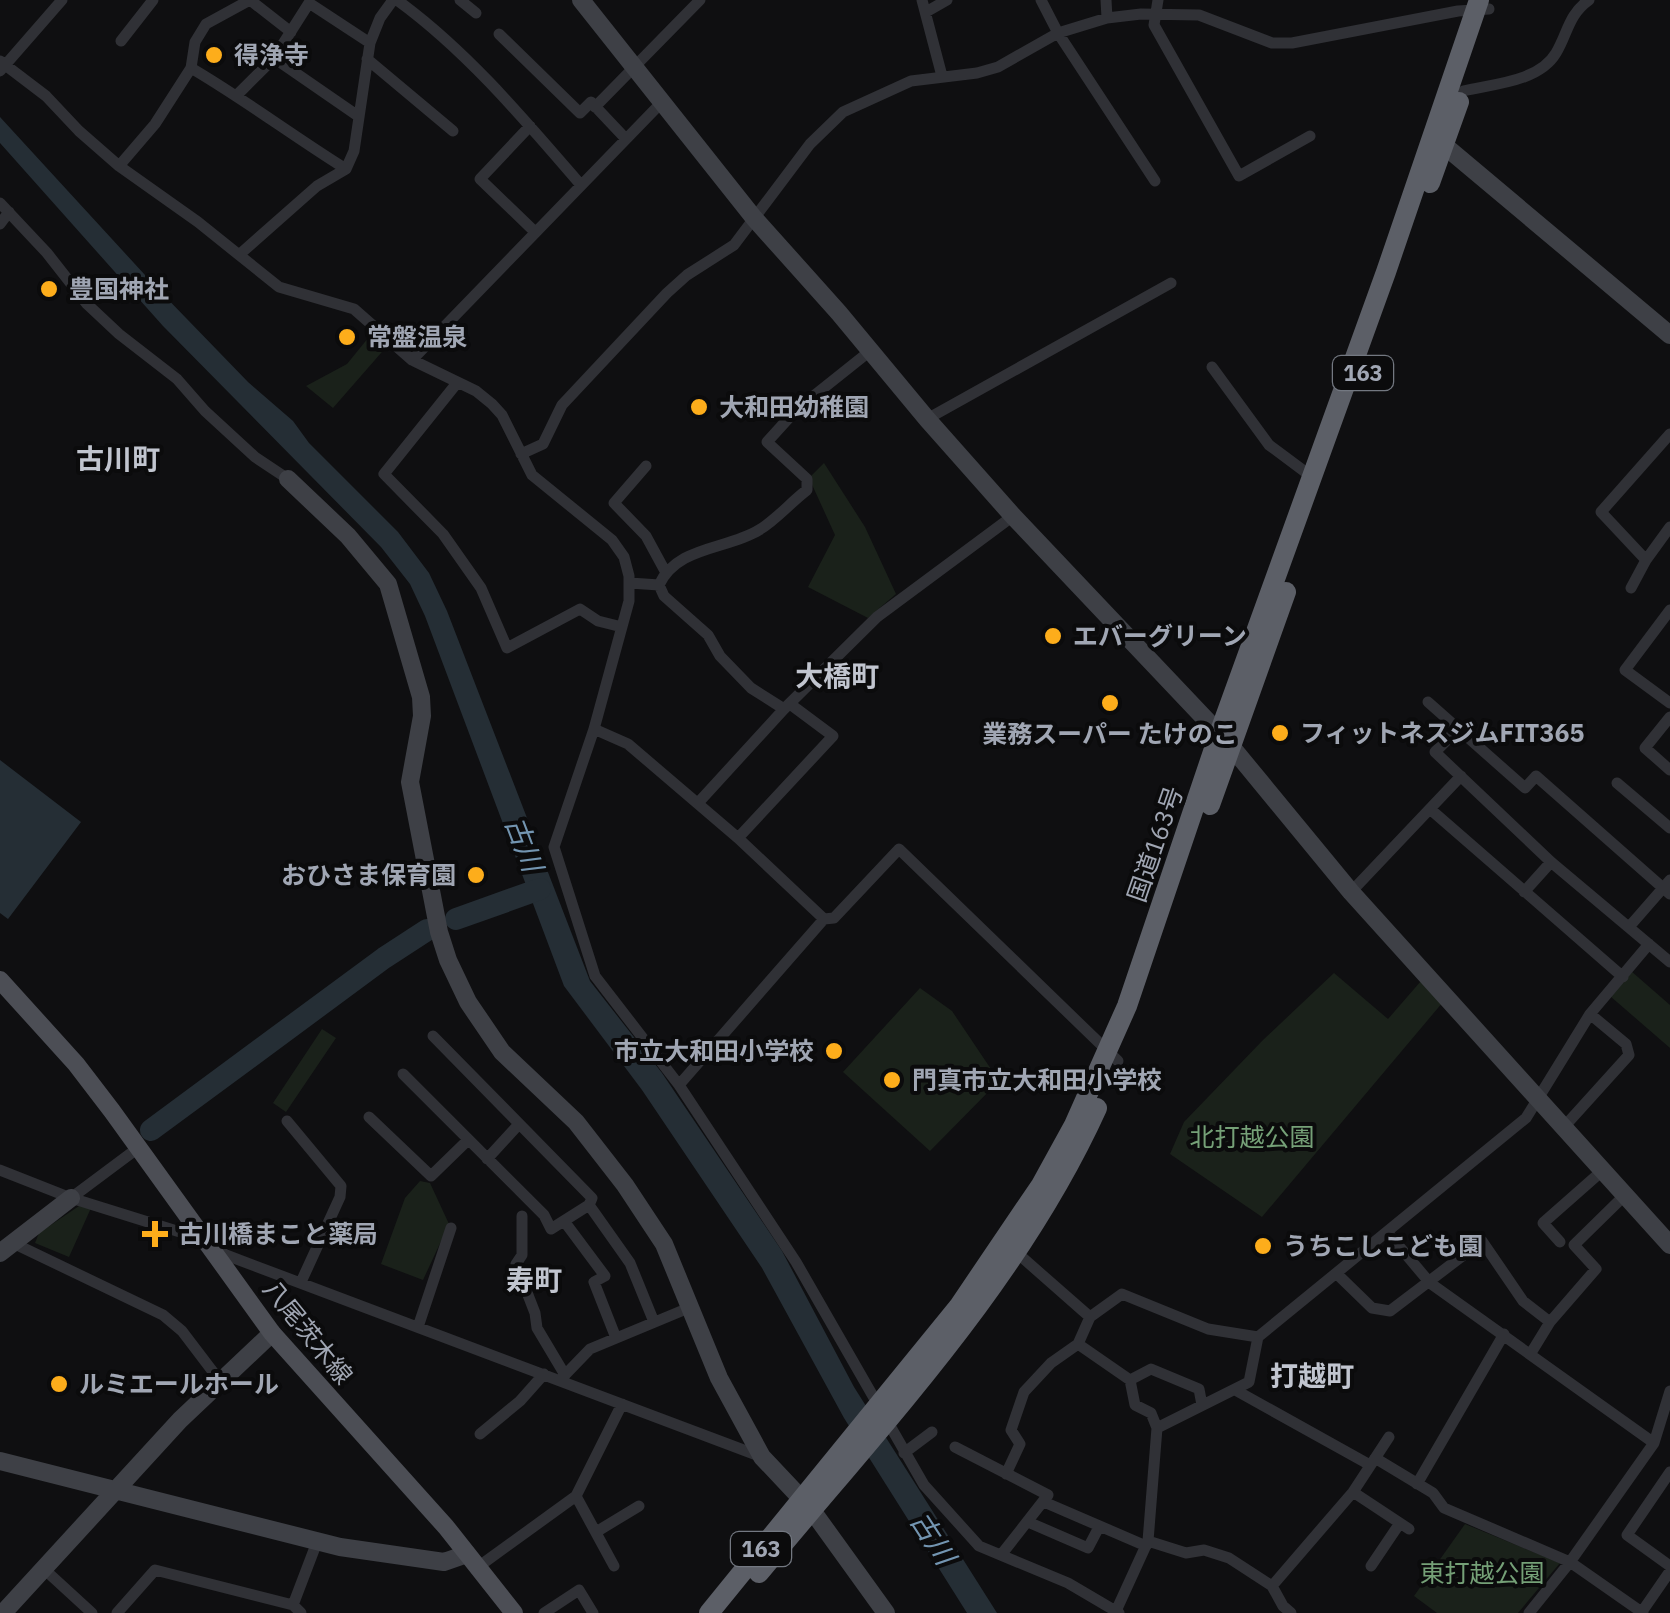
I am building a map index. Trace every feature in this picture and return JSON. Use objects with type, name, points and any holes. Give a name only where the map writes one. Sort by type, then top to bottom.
[{"type":"highway","name":"国道163号","points":[[1224,740],[1312,477],[1438,140],[1462,91],[1484,5]]},
{"type":"highway","name":"国道163号","points":[[709,1613],[972,1314],[1056,1190],[1113,1056],[1484,5]]},
{"type":"highway","name":"国道163号","points":[[880,1416],[998,1253],[1113,1056]]},
{"type":"highway","name":"国道163号","points":[[726,1613],[812,1498]]},
{"type":"main road","name":"八尾茨木線","points":[[4,991],[76,1064],[272,1333],[514,1613]]},
{"type":"street","points":[[62,0],[1,65],[46,96],[119,166],[279,287],[354,308],[412,360],[476,391],[502,415],[532,475],[612,540],[624,556],[630,582],[629,602],[594,729],[554,847],[595,976],[678,1084],[796,1262],[880,1416],[924,1485],[979,1546],[1068,1584],[1118,1612],[1147,1543],[1157,1428],[1150,1413],[1135,1405],[1130,1380],[1078,1344]]},
{"type":"street","points":[[121,41],[153,0]]},
{"type":"street","points":[[119,166],[155,124],[191,68],[195,42],[206,24],[250,0],[291,32]]},
{"type":"street","points":[[240,254],[318,186],[346,169],[354,151],[370,43],[380,18],[395,0],[426,21],[466,58],[580,184]]},
{"type":"street","points":[[460,0],[476,13]]},
{"type":"street","points":[[581,0],[754,218],[927,420],[1224,740],[1351,892],[1670,1244]]},
{"type":"street","points":[[595,107],[700,0]]},
{"type":"street","points":[[942,76],[924,6],[947,0]]},
{"type":"street","points":[[1041,0],[1058,33],[1154,181]]},
{"type":"street","points":[[1106,0],[1108,18]]},
{"type":"street","points":[[1158,0],[1154,25],[1239,176],[1310,136]]},
{"type":"street","points":[[1462,91],[1530,75],[1555,56],[1577,8],[1589,0]]},
{"type":"street","points":[[237,94],[274,58],[310,3],[370,43]]},
{"type":"street","points":[[522,454],[542,444],[562,405],[667,292],[734,244],[810,144],[843,112],[911,81],[977,73],[998,66],[1058,33],[1108,18],[1199,15],[1272,43],[1292,43],[1484,5]]},
{"type":"street","points":[[499,34],[580,113],[590,102],[626,138]]},
{"type":"street","points":[[274,58],[358,116]]},
{"type":"street","points":[[367,58],[453,131]]},
{"type":"street","points":[[191,68],[237,94],[277,126],[346,169]]},
{"type":"street","points":[[412,360],[663,101]]},
{"type":"street","points":[[530,126],[480,179],[534,231]]},
{"type":"street","points":[[1438,140],[1670,334]]},
{"type":"street","points":[[0,224],[4,208]]},
{"type":"street","points":[[4,208],[88,304],[119,334],[178,379],[205,411],[255,457],[288,479],[348,536],[388,584],[420,697],[422,716],[410,782],[439,932],[456,978],[502,1052],[576,1122],[664,1244],[719,1378],[762,1457]]},
{"type":"street","points":[[927,420],[1171,283]]},
{"type":"street","points":[[659,585],[666,571],[700,550],[758,531],[807,490],[807,479],[767,442],[796,410],[870,350]]},
{"type":"street","points":[[1212,367],[1269,445],[1312,477]]},
{"type":"street","points":[[457,383],[384,474],[443,534],[482,588],[507,648],[580,609],[622,628]]},
{"type":"street","points":[[1646,560],[1602,512],[1670,434]]},
{"type":"street","points":[[646,466],[614,503],[646,536],[666,571]]},
{"type":"street","points":[[698,803],[877,617],[1013,516]]},
{"type":"street","points":[[1631,588],[1670,527]]},
{"type":"street","points":[[630,582],[659,585]]},
{"type":"street","points":[[659,585],[664,596],[708,635],[720,656],[751,688],[832,736],[738,838]]},
{"type":"street","points":[[1668,616],[1625,670],[1670,703]]},
{"type":"street","points":[[1428,702],[1524,788],[1536,776],[1668,887],[1630,927]]},
{"type":"street","points":[[1670,718],[1645,748],[1670,770]]},
{"type":"street","points":[[594,729],[628,744],[738,838],[824,919]]},
{"type":"street","points":[[1458,729],[1435,752],[1551,862],[1670,962]]},
{"type":"street","points":[[1351,892],[1461,776]]},
{"type":"street","points":[[1617,783],[1670,828]]},
{"type":"street","points":[[1430,808],[1623,977]]},
{"type":"street","points":[[678,1084],[824,919],[834,918],[898,849],[1113,1056]]},
{"type":"street","points":[[1524,892],[1551,862]]},
{"type":"street","points":[[1157,1428],[1249,1382],[1258,1338],[1526,1118],[1590,1014],[1649,944]]},
{"type":"street","points":[[1563,1128],[1628,1054],[1626,1044],[1590,1014]]},
{"type":"street","points":[[404,1074],[544,1216],[551,1229],[588,1204],[592,1198],[433,1036]]},
{"type":"street","points":[[369,1117],[431,1176],[468,1140]]},
{"type":"street","points":[[287,1120],[341,1186],[340,1197],[301,1282]]},
{"type":"street","points":[[487,1159],[519,1124]]},
{"type":"street","points":[[138,1148],[6,1248],[164,1315],[182,1331],[220,1381]]},
{"type":"street","points":[[0,1170],[70,1198],[184,1232],[226,1255],[563,1378],[762,1457],[812,1498],[886,1613]]},
{"type":"street","points":[[1560,1242],[1543,1223],[1602,1171]]},
{"type":"street","points":[[1531,1353],[1550,1322],[1596,1268],[1574,1245],[1624,1196]]},
{"type":"street","points":[[588,1204],[630,1264],[654,1322]]},
{"type":"street","points":[[522,1216],[522,1255],[516,1264],[536,1313],[537,1328],[563,1378]]},
{"type":"street","points":[[564,1221],[605,1276],[594,1282],[616,1338]]},
{"type":"street","points":[[418,1327],[451,1228]]},
{"type":"street","points":[[1388,1233],[1430,1283],[1531,1353],[1560,1379],[1670,1445]]},
{"type":"street","points":[[1338,1274],[1372,1308],[1390,1311],[1482,1242],[1523,1300],[1550,1322]]},
{"type":"street","points":[[1016,1252],[1090,1316]]},
{"type":"street","points":[[1006,1474],[1020,1444],[1011,1430],[1024,1392],[1051,1363],[1078,1344],[1090,1316],[1122,1294],[1208,1329],[1258,1338]]},
{"type":"street","points":[[563,1378],[590,1348],[691,1307]]},
{"type":"street","points":[[3,1613],[115,1490],[272,1333]]},
{"type":"street","points":[[1417,1484],[1504,1334]]},
{"type":"street","points":[[1130,1380],[1151,1369],[1198,1389],[1202,1405]]},
{"type":"street","points":[[480,1434],[520,1402],[544,1374]]},
{"type":"street","points":[[1237,1391],[1434,1493],[1444,1508],[1570,1562],[1642,1613],[1670,1569],[1627,1535],[1670,1472]]},
{"type":"street","points":[[1529,1613],[1570,1562],[1656,1439],[1670,1391]]},
{"type":"street","points":[[0,1461],[316,1542],[425,1560],[473,1561],[576,1496],[622,1404]]},
{"type":"street","points":[[904,1454],[932,1432]]},
{"type":"street","points":[[1272,1586],[1353,1492],[1389,1436]]},
{"type":"street","points":[[955,1446],[1048,1495],[1000,1555]]},
{"type":"street","points":[[1353,1492],[1404,1526],[1371,1566]]},
{"type":"street","points":[[576,1496],[614,1566]]},
{"type":"street","points":[[1044,1502],[1147,1543],[1186,1553],[1204,1550],[1229,1558],[1272,1586],[1284,1611]]},
{"type":"street","points":[[596,1532],[638,1506]]},
{"type":"street","points":[[1028,1522],[1088,1548],[1099,1527]]},
{"type":"street","points":[[117,1613],[155,1570],[297,1609],[316,1542]]},
{"type":"street","points":[[44,1569],[92,1613]]},
{"type":"street","points":[[544,1613],[578,1590],[593,1613]]},
{"type":"green space","points":[[373,332],[388,345],[333,408],[306,386],[347,364]]},
{"type":"green space","points":[[824,463],[865,527],[896,594],[868,618],[808,587],[835,535],[809,478]]},
{"type":"green space","points":[[1631,971],[1670,1005],[1670,1048],[1610,996]]},
{"type":"green space","name":"北打越公園","points":[[1334,973],[1388,1019],[1421,981],[1443,1002],[1262,1217],[1170,1154],[1184,1122]]},
{"type":"green space","points":[[920,988],[952,1011],[999,1081],[930,1151],[843,1072]]},
{"type":"green space","points":[[322,1029],[336,1038],[286,1112],[273,1103]]},
{"type":"green space","points":[[420,1181],[430,1183],[449,1224],[423,1280],[381,1264],[405,1198]]},
{"type":"green space","points":[[79,1206],[91,1208],[69,1257],[35,1243],[39,1233]]},
{"type":"green space","name":"東打越公園","points":[[1465,1524],[1560,1563],[1518,1613],[1437,1613],[1414,1596]]},
{"type":"water","name":"古川","points":[[0,117],[156,287],[248,382],[293,421],[309,443],[398,532],[429,573],[590,981],[662,1073],[782,1251],[854,1387],[997,1613],[967,1613],[844,1418],[762,1268],[642,1090],[564,986],[410,584],[381,547],[163,326],[0,143]]},
{"type":"water","points":[[0,760],[81,822],[8,919],[0,913]]},
{"type":"waterway","points":[[456,919],[540,889]]},
{"type":"waterway","points":[[151,1130],[427,930]]},
{"type":"place","name":"得浄寺","points":[[214,55]]},
{"type":"place","name":"豊国神社","points":[[49,289]]},
{"type":"place","name":"常盤温泉","points":[[347,337]]},
{"type":"place","name":"大和田幼稚園","points":[[699,407]]},
{"type":"place","name":"エバーグリーン","points":[[1053,636]]},
{"type":"place","name":"業務スーパー たけのこ","points":[[1110,703]]},
{"type":"place","name":"フィットネスジムFIT365","points":[[1280,733]]},
{"type":"place","name":"おひさま保育園","points":[[476,875]]},
{"type":"place","name":"市立大和田小学校","points":[[834,1051]]},
{"type":"place","name":"門真市立大和田小学校","points":[[892,1080]]},
{"type":"place","name":"古川橋まこと薬局","points":[[155,1234]]},
{"type":"place","name":"うちこしこども園","points":[[1263,1246]]},
{"type":"place","name":"ルミエールホール","points":[[59,1384]]},
{"type":"district","name":"古川町","points":[[118,459]]},
{"type":"district","name":"大橋町","points":[[837,676]]},
{"type":"district","name":"寿町","points":[[534,1280]]},
{"type":"district","name":"打越町","points":[[1312,1376]]}]
